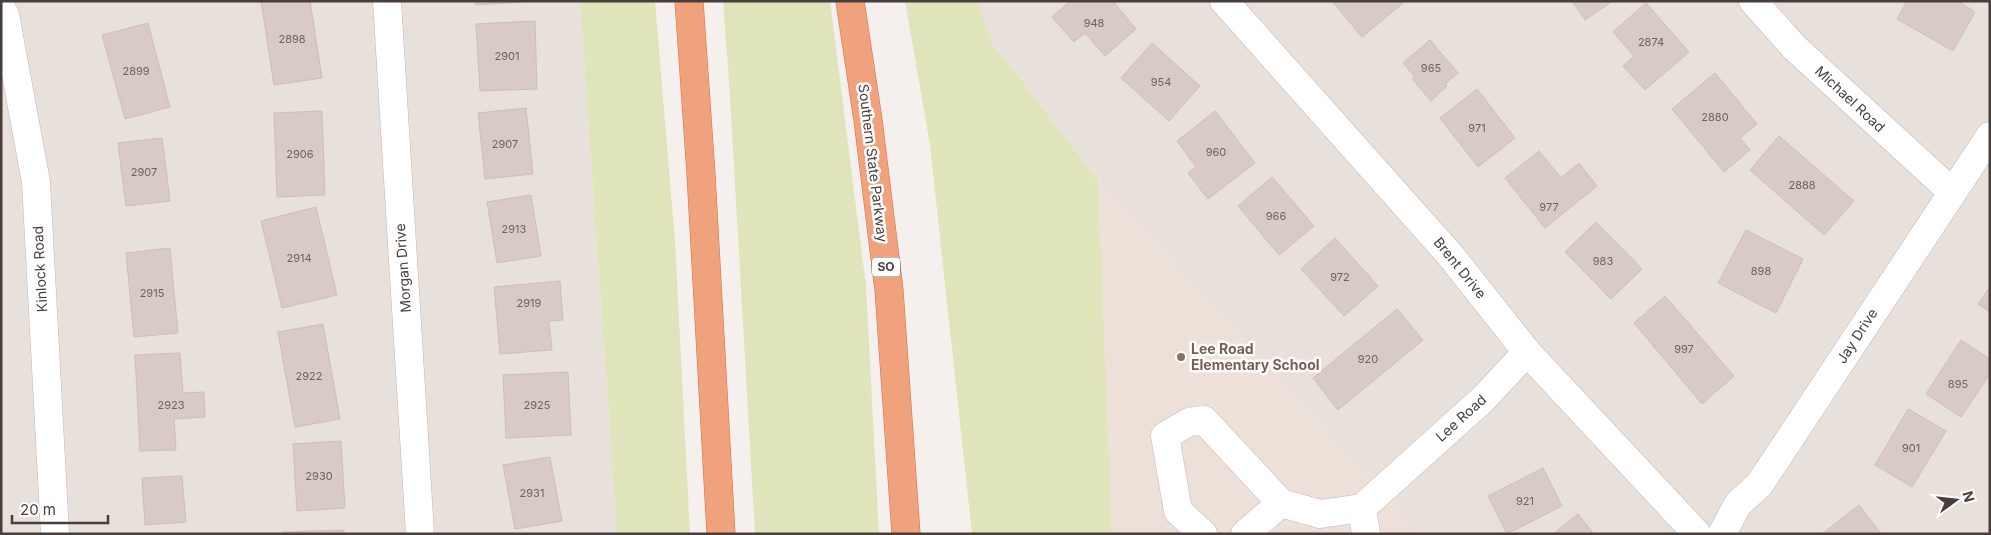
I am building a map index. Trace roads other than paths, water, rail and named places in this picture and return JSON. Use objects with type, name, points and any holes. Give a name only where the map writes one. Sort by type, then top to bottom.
[{"type":"highway","points":[[690,1],[721,534]]},
{"type":"highway","name":"Southern State Parkway","points":[[850,1],[868,120],[889,290],[906,534]]},
{"type":"street","name":"Morgan Drive","points":[[387,1],[420,534]]},
{"type":"street","name":"Brent Drive","points":[[1224,1],[1451,256],[1527,352],[1697,534]]},
{"type":"street","name":"Michael Road","points":[[1753,1],[1794,47],[1952,192]]},
{"type":"street","name":"Kinlock Road","points":[[1,8],[5,15],[36,182],[55,534]]},
{"type":"street","name":"Jay Drive","points":[[1722,534],[1738,504],[1758,485],[1990,136]]},
{"type":"street","name":"Lee Road","points":[[1364,521],[1391,481],[1483,399],[1527,352]]},
{"type":"street","points":[[1203,534],[1178,511],[1165,436],[1189,422],[1204,420],[1281,503],[1320,514],[1364,521]]},
{"type":"street","points":[[1245,534],[1281,503]]},
{"type":"place","name":"Lee Road Elementary School","points":[[1181,357]]}]
